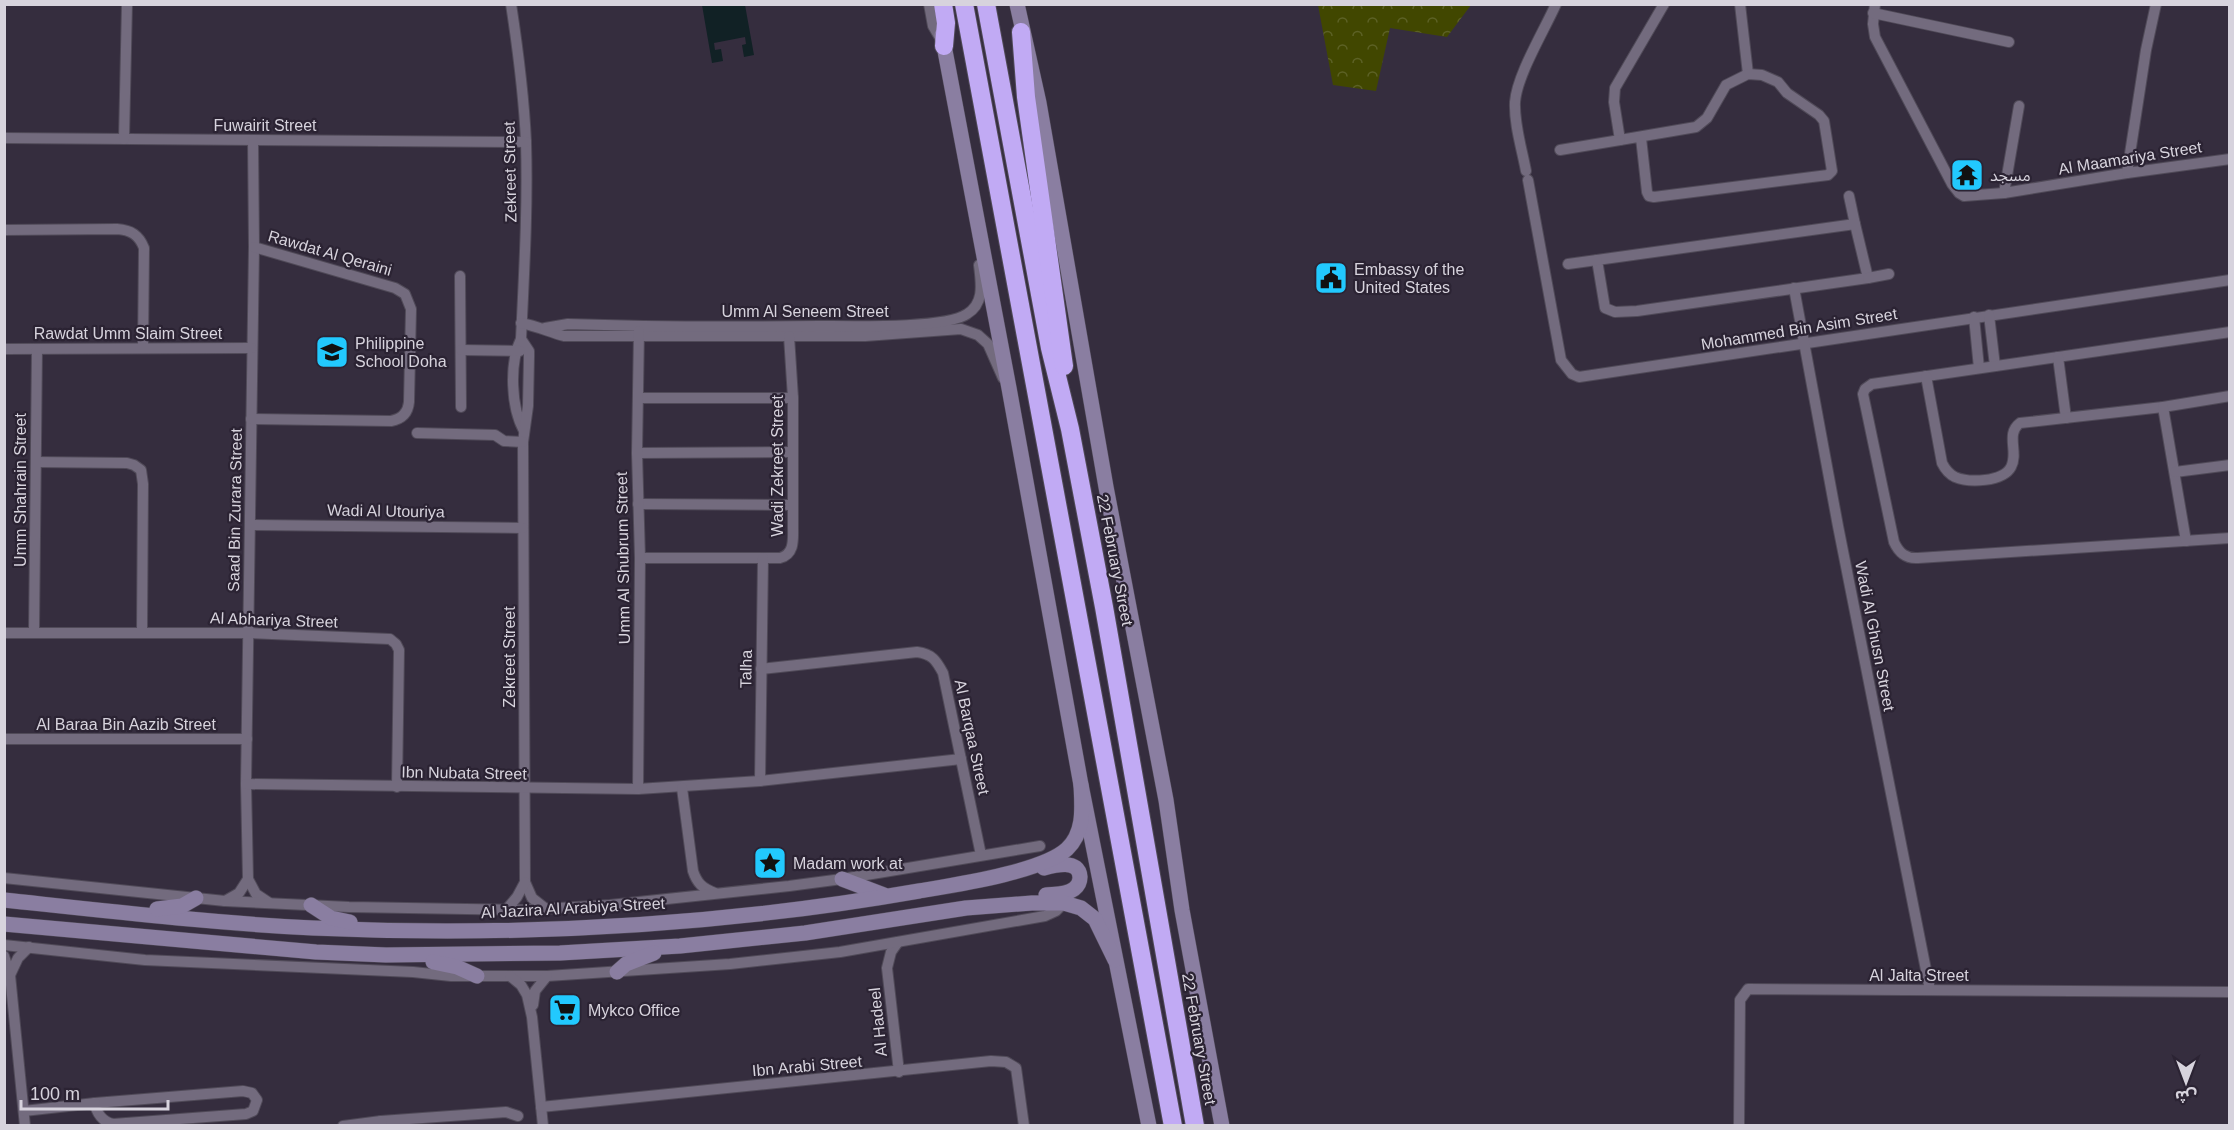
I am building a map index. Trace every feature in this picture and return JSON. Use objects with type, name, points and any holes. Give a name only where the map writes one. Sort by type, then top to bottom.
[{"type":"highway","points":[[944,4],[946,22],[944,46]]},
{"type":"highway","points":[[964,4],[1173,1125]]},
{"type":"highway","name":"22 February Street","points":[[986,4],[1050,348],[1065,407],[1138,795],[1195,1125]]},
{"type":"highway","points":[[1021,32],[1026,98],[1062,341],[1065,407]]},
{"type":"main road","points":[[936,4],[1010,388],[1115,960],[1149,1125]]},
{"type":"main road","name":"22 February Street","points":[[1017,4],[1021,32],[1040,113],[1106,487],[1166,800],[1182,910],[1222,1125]]},
{"type":"main road","name":"Al Jazira Al Arabiya Street","points":[[4,900],[216,922],[379,930],[496,931],[668,922],[778,912],[975,881],[1033,866],[1060,855],[1075,840],[1082,819],[1082,784]]},
{"type":"main road","points":[[4,924],[316,952],[386,955],[560,953],[680,946],[805,933],[966,908],[996,901],[1066,893],[1075,888],[1080,877],[1077,869],[1065,864],[975,881]]},
{"type":"main road","points":[[842,879],[873,892],[890,896]]},
{"type":"main road","points":[[137,914],[182,906],[196,898]]},
{"type":"main road","points":[[966,908],[1064,903],[1081,908],[1095,919],[1115,960]]},
{"type":"main road","points":[[310,905],[331,918],[379,930]]},
{"type":"main road","points":[[617,972],[626,964],[645,956],[680,946]]},
{"type":"main road","points":[[386,955],[406,960],[448,964],[477,976]]},
{"type":"street","points":[[124,139],[127,4]]},
{"type":"street","name":"Zekreet Street","points":[[511,4],[522,84],[526,142],[521,323],[520,339],[515,351],[515,410],[523,437]]},
{"type":"street","points":[[928,4],[933,26],[944,46]]},
{"type":"street","name":"Mohammed Bin Asim Street","points":[[1556,4],[1520,80],[1515,101],[1516,118],[1561,360],[1572,374],[1589,377],[2229,280]]},
{"type":"street","points":[[1620,140],[1614,102],[1615,88],[1664,4]]},
{"type":"street","points":[[1740,4],[1748,74]]},
{"type":"street","points":[[2127,173],[2146,50],[2156,4]]},
{"type":"street","points":[[1874,9],[2009,42]]},
{"type":"street","name":"Al Maamariya Street","points":[[1874,9],[1875,37],[1956,190],[1964,196],[2004,193],[2229,159]]},
{"type":"street","points":[[1560,150],[1696,127],[1707,118],[1726,85],[1748,74],[1762,75],[1779,82],[1787,93],[1819,115],[1824,121],[1833,167],[1828,175],[1649,196],[1641,138]]},
{"type":"street","points":[[2004,193],[2019,106]]},
{"type":"street","name":"Fuwairit Street","points":[[4,138],[526,142]]},
{"type":"street","name":"Saad Bin Zurara Street","points":[[248,879],[246,784],[254,247],[253,140]]},
{"type":"street","points":[[1849,196],[1868,278]]},
{"type":"street","name":"Umm Al Seneem Street","points":[[521,323],[545,328],[564,336],[639,331],[880,326],[959,318],[973,310],[981,294],[978,222]]},
{"type":"street","points":[[1568,264],[1855,224]]},
{"type":"street","points":[[4,230],[126,230],[134,234],[141,240],[144,248],[143,348]]},
{"type":"street","name":"Rawdat Al Qeraini","points":[[251,419],[391,421],[402,417],[406,413],[409,402],[411,309],[405,294],[395,288],[254,247]]},
{"type":"street","points":[[1598,260],[1605,308],[1615,312],[1889,274]]},
{"type":"street","points":[[460,276],[461,407]]},
{"type":"street","name":"Wadi Al Ghusn Street","points":[[1794,288],[1838,526],[1930,990]]},
{"type":"street","points":[[1989,315],[1995,366]]},
{"type":"street","points":[[1974,317],[1979,368]]},
{"type":"street","name":"Umm Al Seneem Street","points":[[639,331],[789,336],[893,335],[966,330],[978,335],[988,344],[1010,388]]},
{"type":"street","name":"Umm Al Shubrum Street","points":[[638,789],[639,331]]},
{"type":"street","points":[[2229,332],[1872,384],[1864,392],[1894,542],[1905,556],[1918,558],[2229,538]]},
{"type":"street","name":"Wadi Zekreet Street","points":[[640,558],[784,557],[792,550],[793,398],[789,336]]},
{"type":"street","points":[[520,339],[529,351]]},
{"type":"street","name":"Rawdat Umm Slaim Street","points":[[4,349],[252,348]]},
{"type":"street","name":"Umm Shahrain Street","points":[[34,632],[37,349]]},
{"type":"street","points":[[461,350],[529,351]]},
{"type":"street","name":"Zekreet Street","points":[[525,882],[523,437],[528,406],[529,351]]},
{"type":"street","points":[[2058,357],[2066,418]]},
{"type":"street","points":[[1926,376],[1940,457],[1945,469],[1956,477],[1970,479],[1996,477],[2004,474],[2010,468],[2013,461],[2012,434],[2016,426],[2024,422],[2163,407],[2229,396]]},
{"type":"street","points":[[638,398],[793,398]]},
{"type":"street","points":[[2163,407],[2186,541]]},
{"type":"street","points":[[417,433],[495,435],[504,441],[523,437]]},
{"type":"street","points":[[637,453],[793,452]]},
{"type":"street","points":[[36,462],[128,463],[141,470],[143,484],[142,632]]},
{"type":"street","points":[[2175,472],[2229,465]]},
{"type":"street","points":[[638,504],[793,505]]},
{"type":"street","name":"Wadi Al Utouriya","points":[[250,525],[523,528]]},
{"type":"street","name":"Talha","points":[[760,781],[763,558]]},
{"type":"street","name":"Al Abhariya Street","points":[[4,633],[249,633],[390,639],[399,650],[397,787]]},
{"type":"street","name":"Al Barqaa Street","points":[[761,669],[917,652],[929,654],[937,661],[943,673],[981,855]]},
{"type":"street","name":"Al Baraa Bin Aazib Street","points":[[4,739],[247,739]]},
{"type":"street","name":"Ibn Nubata Street","points":[[246,784],[525,789],[682,788],[961,759]]},
{"type":"street","points":[[682,788],[696,881],[704,889],[715,893]]},
{"type":"street","name":"Al Jazira Al Arabiya Street","points":[[4,878],[225,901],[506,910],[546,909],[610,906],[842,879],[1040,846]]},
{"type":"street","points":[[675,897],[684,891],[693,871]]},
{"type":"street","points":[[225,901],[239,893],[248,879],[256,894],[270,903]]},
{"type":"street","points":[[525,882],[532,898],[546,909]]},
{"type":"street","points":[[506,910],[518,897],[525,882]]},
{"type":"street","points":[[4,945],[145,960],[477,976],[548,976],[730,964],[873,947],[1046,916],[1056,911],[1064,903]]},
{"type":"street","name":"Al Hadeel","points":[[887,968],[891,952],[898,942]]},
{"type":"street","points":[[10,975],[18,958],[29,947]]},
{"type":"street","name":"Al Hadeel","points":[[873,947],[882,956],[887,968],[899,1072]]},
{"type":"street","points":[[4,956],[10,975],[25,1125]]},
{"type":"street","points":[[510,975],[525,989],[532,1017],[543,1125]]},
{"type":"street","points":[[532,1017],[535,991],[548,976]]},
{"type":"street","name":"Al Jalta Street","points":[[1739,1125],[1740,1000],[1748,989],[2229,992]]},
{"type":"street","name":"Ibn Arabi Street","points":[[541,1107],[992,1061],[1006,1062],[1016,1068],[1024,1125]]},
{"type":"street","points":[[24,1111],[95,1103],[243,1091],[252,1093],[257,1100],[253,1111],[246,1114],[113,1124],[104,1120],[96,1109],[95,1103]]},
{"type":"street","points":[[343,1125],[416,1122],[506,1112],[518,1116]]},
{"type":"green space","points":[[1318,4],[1471,5],[1447,37],[1390,28],[1376,91],[1333,85]]},
{"type":"shaded area","points":[[702,5],[745,5],[754,55],[744,57],[742,45],[746,44],[745,37],[714,43],[715,50],[721,49],[723,61],[712,63]]},
{"type":"place","name":"مسجد","points":[[1967,175]]},
{"type":"place","name":"Embassy of the United States","points":[[1331,278]]},
{"type":"place","name":"Philippine School Doha","points":[[332,352]]},
{"type":"place","name":"Madam work at","points":[[770,863]]},
{"type":"place","name":"Mykco Office","points":[[565,1010]]}]
